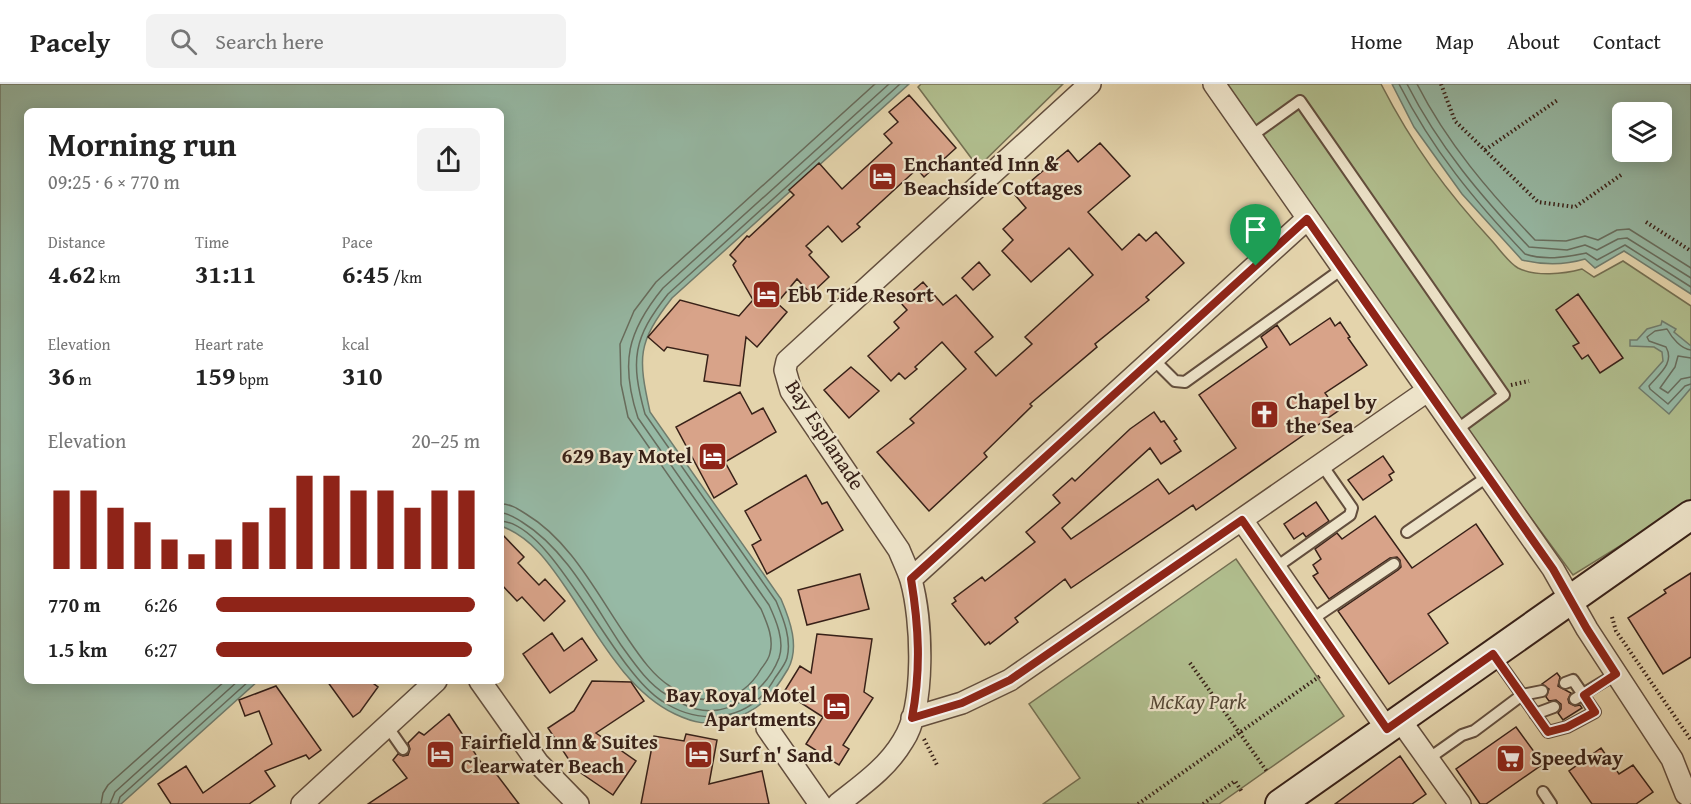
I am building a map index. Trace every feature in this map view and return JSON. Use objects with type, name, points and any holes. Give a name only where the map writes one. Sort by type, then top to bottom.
[{"type":"street","name":"Bay Esplanade","points":[[838,804],[886,765],[905,739],[912,718],[918,685],[920,652],[918,620],[911,579],[899,550],[791,391],[785,370],[787,361],[1090,84]]},
{"type":"street","points":[[1214,84],[1488,477],[1570,599],[1672,759],[1685,800]]},
{"type":"street","points":[[911,579],[1307,219]]},
{"type":"street","points":[[912,718],[962,703],[1010,680],[1427,391]]},
{"type":"street","points":[[1280,804],[1691,514]]},
{"type":"street","points":[[1242,520],[1311,620],[1393,725],[1428,759],[1460,804]]},
{"type":"street","points":[[302,804],[433,684]]},
{"type":"street","points":[[482,684],[538,763],[578,804]]},
{"type":"street","points":[[767,728],[820,804]]},
{"type":"lane","points":[[1250,137],[1300,101],[1504,395],[1455,431]]},
{"type":"lane","points":[[1153,359],[1175,381],[1185,381],[1342,269]]},
{"type":"lane","points":[[1275,568],[1350,516],[1352,508],[1322,465]]},
{"type":"lane","points":[[1407,532],[1488,477]]},
{"type":"lane","points":[[1311,620],[1394,564]]},
{"type":"lane","points":[[1493,654],[1548,732],[1567,727],[1595,712],[1580,697],[1573,680],[1564,683]]},
{"type":"lane","points":[[1580,697],[1616,674]]},
{"type":"lane","points":[[1428,759],[1462,735],[1474,731],[1522,695],[1542,691]]},
{"type":"lane","points":[[1535,714],[1554,707]]},
{"type":"lane","points":[[387,726],[403,749]]},
{"type":"lane","points":[[1543,792],[1551,804]]},
{"type":"path","points":[[1441,84],[1455,121],[1538,202],[1575,207],[1621,175]]},
{"type":"path","points":[[1485,150],[1559,99]]},
{"type":"path","points":[[1646,222],[1691,250]]},
{"type":"path","points":[[1612,617],[1616,631],[1691,740]]},
{"type":"path","points":[[1190,663],[1268,773]]},
{"type":"path","points":[[1138,804],[1320,676]]},
{"type":"path","points":[[1203,804],[1235,781],[1242,792]]},
{"type":"green space","points":[[921,84],[1063,84],[978,167],[918,87]]},
{"type":"green space","points":[[1227,84],[1381,84],[1405,128],[1431,167],[1460,205],[1515,266],[1525,271],[1541,274],[1582,269],[1594,277],[1623,261],[1691,306],[1691,502],[1573,575],[1506,484]]},
{"type":"green space","name":"McKay Park","points":[[1236,559],[1344,716],[1219,804],[1043,804],[1080,778],[1029,704]]},
{"type":"water","points":[[0,84],[909,84],[672,298],[646,339],[642,364],[650,412],[781,599],[792,634],[792,661],[770,695],[749,712],[714,723],[688,720],[657,704],[641,691],[613,659],[546,560],[521,537],[504,527],[504,108],[24,108],[24,684],[255,684],[121,804],[0,804]]},
{"type":"water","points":[[1392,84],[1691,84],[1691,294],[1624,251],[1595,268],[1585,259],[1554,264],[1522,260],[1462,194],[1414,127]]},
{"type":"water","points":[[1662,321],[1676,329],[1674,332],[1691,346],[1691,388],[1669,414],[1639,388],[1663,361],[1662,352],[1654,347],[1630,346],[1630,340],[1637,340],[1647,329],[1661,325]]},
{"type":"building","points":[[909,95],[956,148],[924,177],[917,169],[857,224],[860,227],[842,242],[828,226],[806,246],[812,252],[809,255],[829,277],[811,294],[797,279],[777,303],[787,312],[757,347],[746,337],[740,386],[704,381],[708,355],[667,347],[664,351],[648,337],[680,300],[739,316],[753,300],[733,265],[736,261],[730,255],[747,236],[749,237],[794,195],[789,190],[819,163],[842,189],[892,143],[884,134],[898,122],[889,112]]},
{"type":"building","points":[[1100,143],[1130,176],[1088,212],[1122,250],[1139,234],[1146,241],[1156,232],[1184,263],[1146,297],[1149,300],[1095,344],[1097,347],[1030,404],[1032,406],[984,453],[987,457],[929,511],[877,452],[914,423],[910,419],[966,369],[942,342],[905,379],[899,373],[891,381],[868,356],[899,328],[894,322],[907,310],[900,302],[923,282],[943,305],[956,295],[993,337],[975,352],[996,376],[1032,344],[1025,337],[1093,275],[1069,248],[1031,282],[1002,251],[1013,240],[1003,229],[1026,208],[1015,195],[1068,150],[1078,162]]},
{"type":"building","points":[[979,262],[990,275],[973,290],[962,278]]},
{"type":"building","points":[[1578,294],[1623,358],[1600,373],[1588,355],[1582,359],[1573,346],[1579,343],[1556,310]]},
{"type":"building","points":[[1330,318],[1335,326],[1340,322],[1367,365],[1325,393],[1338,411],[1196,510],[1193,505],[1071,588],[1065,579],[1015,618],[1018,622],[990,644],[989,642],[985,645],[952,604],[956,601],[954,598],[982,577],[985,581],[1035,542],[1026,532],[1060,503],[1053,495],[1072,478],[1075,481],[1130,429],[1154,412],[1177,439],[1174,441],[1181,451],[1161,464],[1150,448],[1062,528],[1071,539],[1158,479],[1169,494],[1236,448],[1199,395],[1267,347],[1261,337],[1277,325],[1290,345]]},
{"type":"building","points":[[851,367],[879,391],[849,418],[824,390]]},
{"type":"building","name":"629 Bay Motel","points":[[740,392],[752,414],[763,408],[776,432],[725,462],[737,484],[714,498],[676,427]]},
{"type":"building","points":[[1383,456],[1394,472],[1389,475],[1392,480],[1363,500],[1348,480]]},
{"type":"building","points":[[806,475],[822,504],[827,502],[843,530],[767,574],[752,545],[761,540],[745,511]]},
{"type":"building","points":[[1316,502],[1329,521],[1306,537],[1303,533],[1294,539],[1284,524]]},
{"type":"building","points":[[1375,516],[1412,568],[1476,524],[1503,564],[1428,614],[1448,643],[1389,684],[1338,611],[1398,570],[1401,567],[1400,560],[1397,557],[1390,558],[1329,599],[1313,576],[1318,573],[1313,565],[1321,559],[1315,549],[1337,533],[1342,539]]},
{"type":"building","points":[[504,536],[524,557],[518,563],[539,585],[545,579],[565,601],[544,621],[522,597],[517,601],[504,587]]},
{"type":"building","points":[[1691,573],[1691,657],[1663,674],[1628,618],[1666,593],[1664,590]]},
{"type":"building","points":[[860,574],[869,609],[807,625],[798,590]]},
{"type":"building","points":[[552,633],[564,651],[582,638],[597,660],[550,693],[523,654]]},
{"type":"building","name":"Bay Royal Motel Apartments","points":[[817,634],[872,639],[864,692],[873,698],[843,745],[849,749],[839,765],[806,744],[823,717],[784,692],[800,666],[811,673]]},
{"type":"building","name":"Speedway","points":[[1557,673],[1560,677],[1558,686],[1571,693],[1569,703],[1575,706],[1580,705],[1582,708],[1563,720],[1558,713],[1561,704],[1556,700],[1549,701],[1546,697],[1549,689],[1542,684]]},
{"type":"building","points":[[592,681],[631,682],[644,701],[596,733],[636,761],[613,795],[575,769],[548,728],[574,711]]},
{"type":"building","points":[[329,684],[374,684],[378,687],[360,712],[353,717]]},
{"type":"building","points":[[276,686],[321,750],[309,759],[306,755],[265,771],[275,786],[249,804],[171,804],[158,784],[186,766],[203,793],[272,744],[259,711],[245,716],[239,700]]},
{"type":"building","name":"Fairfield Inn & Suites Clearwater Beach","points":[[449,714],[486,770],[491,767],[519,804],[368,804],[407,778],[393,760],[398,754],[408,755],[410,749],[408,743],[419,732],[424,735]]},
{"type":"building","points":[[1516,727],[1543,764],[1486,804],[1480,804],[1456,769]]},
{"type":"building","name":"Surf n' Sand","points":[[686,734],[717,740],[709,784],[762,771],[769,804],[641,804],[654,736],[684,741]]},
{"type":"building","points":[[1601,748],[1619,774],[1633,765],[1653,792],[1636,804],[1592,804],[1569,771]]},
{"type":"building","points":[[1400,756],[1426,794],[1412,804],[1335,804]]},
{"type":"place","name":"Enchanted Inn & Beachside Cottages","points":[[883,176]]},
{"type":"place","name":"Ebb Tide Resort","points":[[767,295]]},
{"type":"place","name":"Chapel by the Sea","points":[[1265,414]]},
{"type":"place","name":"629 Bay Motel","points":[[713,456]]},
{"type":"place","name":"Bay Royal Motel Apartments","points":[[837,707]]},
{"type":"place","name":"Fairfield Inn & Suites Clearwater Beach","points":[[440,754]]},
{"type":"place","name":"Surf n' Sand","points":[[698,755]]},
{"type":"place","name":"Speedway","points":[[1510,758]]},
{"type":"route","points":[[1307,219],[1553,569],[1616,674],[1584,695],[1595,712],[1567,727],[1548,732],[1493,654],[1387,729],[1242,520],[1010,680],[962,703],[912,718],[918,685],[920,652],[918,620],[911,579],[1256,266],[1307,219]]}]
